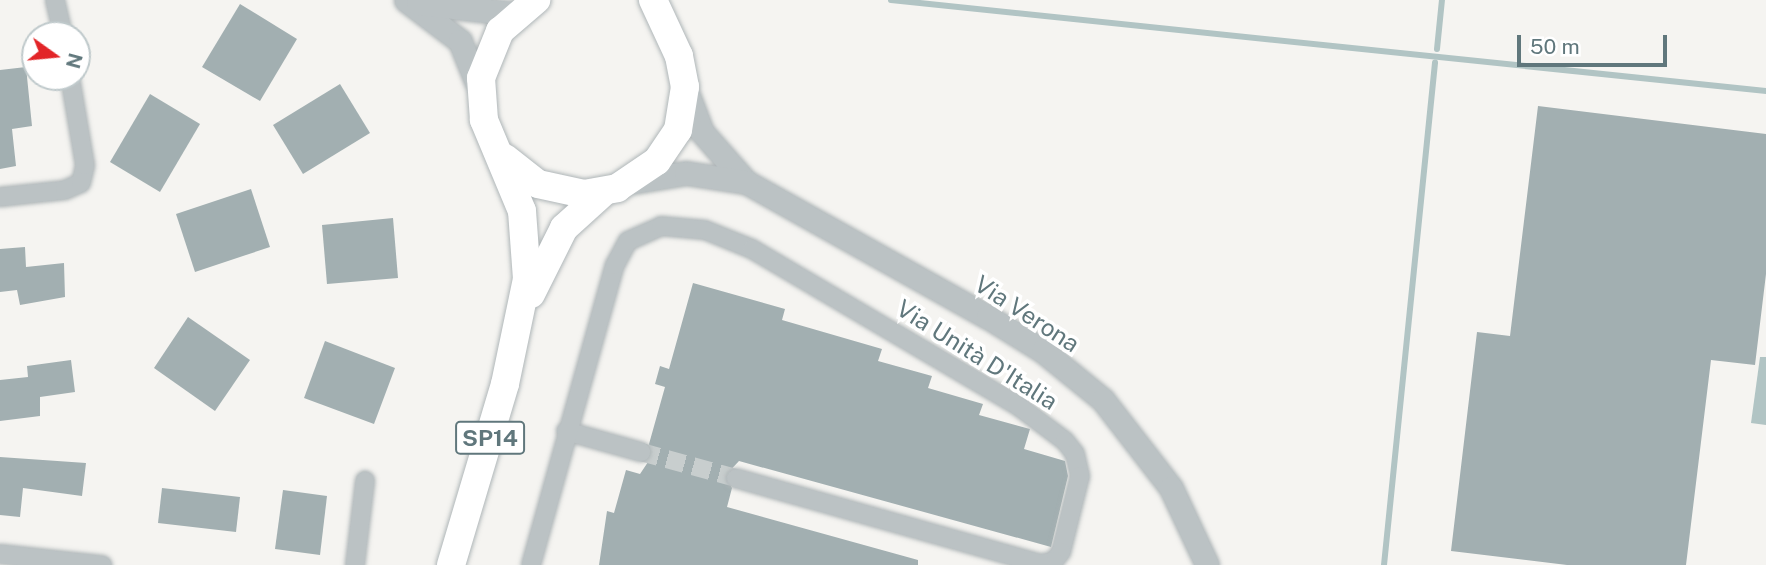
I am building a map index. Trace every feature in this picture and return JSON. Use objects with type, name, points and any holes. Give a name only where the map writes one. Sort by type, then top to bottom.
[{"type":"main road","name":"SP14","points":[[629,0],[667,33]]},
{"type":"main road","name":"SP14","points":[[452,565],[523,310],[559,235],[617,187],[651,167],[671,142],[682,114],[684,81],[653,0]]},
{"type":"main road","name":"SP14","points":[[523,310],[526,229],[515,186],[498,148],[481,94],[488,53],[526,7]]},
{"type":"main road","name":"SP14","points":[[498,148],[516,169],[544,187],[573,193],[617,187]]},
{"type":"street","points":[[55,0],[60,21]]},
{"type":"street","points":[[407,1],[526,7]]},
{"type":"street","points":[[407,1],[460,41],[481,94]]},
{"type":"street","name":"Via Verona","points":[[684,81],[702,132],[746,181],[988,317],[1093,391],[1159,469],[1207,565]]},
{"type":"street","points":[[0,197],[65,190],[81,183],[85,165],[72,91]]},
{"type":"street","name":"Via Verona","points":[[617,187],[685,173],[746,181]]},
{"type":"street","name":"Via Unità D'Italia","points":[[531,565],[566,431],[621,251],[646,230],[687,226],[752,249],[1017,405],[1065,441],[1075,454],[1080,476],[1061,552],[1041,564],[736,478]]},
{"type":"street","points":[[566,431],[641,452]]},
{"type":"street","points":[[355,565],[365,481]]},
{"type":"street","points":[[0,554],[102,565]]},
{"type":"shaded area","points":[[1760,357],[1766,357],[1766,425],[1751,423]]},
{"type":"building","points":[[240,4],[297,39],[260,101],[202,67]]},
{"type":"building","points":[[21,68],[21,91],[28,91],[32,126],[12,129],[16,166],[0,169],[0,70]]},
{"type":"building","points":[[340,84],[370,133],[303,174],[273,125]]},
{"type":"building","points":[[150,94],[200,124],[160,192],[110,162]]},
{"type":"building","points":[[1538,106],[1766,134],[1766,274],[1755,365],[1711,360],[1686,565],[1567,565],[1451,551],[1477,332],[1510,336]]},
{"type":"building","points":[[251,189],[270,247],[195,272],[176,214]]},
{"type":"building","points":[[393,218],[398,278],[327,284],[322,225]]},
{"type":"building","points":[[25,247],[26,267],[64,263],[65,297],[20,305],[17,290],[0,292],[0,249]]},
{"type":"building","points":[[693,283],[785,309],[782,320],[882,349],[878,361],[932,376],[928,388],[983,404],[979,415],[1030,429],[1024,449],[1065,461],[1068,476],[1051,547],[739,461],[725,476],[732,488],[727,507],[918,560],[918,565],[599,565],[607,511],[614,513],[626,470],[640,474],[652,456],[649,444],[665,387],[655,384],[660,366],[669,369]]},
{"type":"building","points":[[188,317],[250,360],[215,411],[154,368]]},
{"type":"building","points":[[325,341],[395,368],[374,424],[304,398]]},
{"type":"building","points":[[71,360],[75,392],[40,397],[40,416],[0,421],[0,380],[28,377],[27,366]]},
{"type":"building","points":[[0,457],[86,463],[82,496],[23,488],[20,517],[0,515]]},
{"type":"building","points":[[162,488],[240,497],[236,532],[158,523]]},
{"type":"building","points":[[283,490],[327,496],[320,555],[275,549]]},
{"type":"waterway","points":[[891,0],[1766,91]]},
{"type":"waterway","points":[[1437,49],[1442,0]]},
{"type":"waterway","points":[[1384,565],[1435,63]]},
{"type":"tunnel","points":[[641,452],[736,478]]}]
